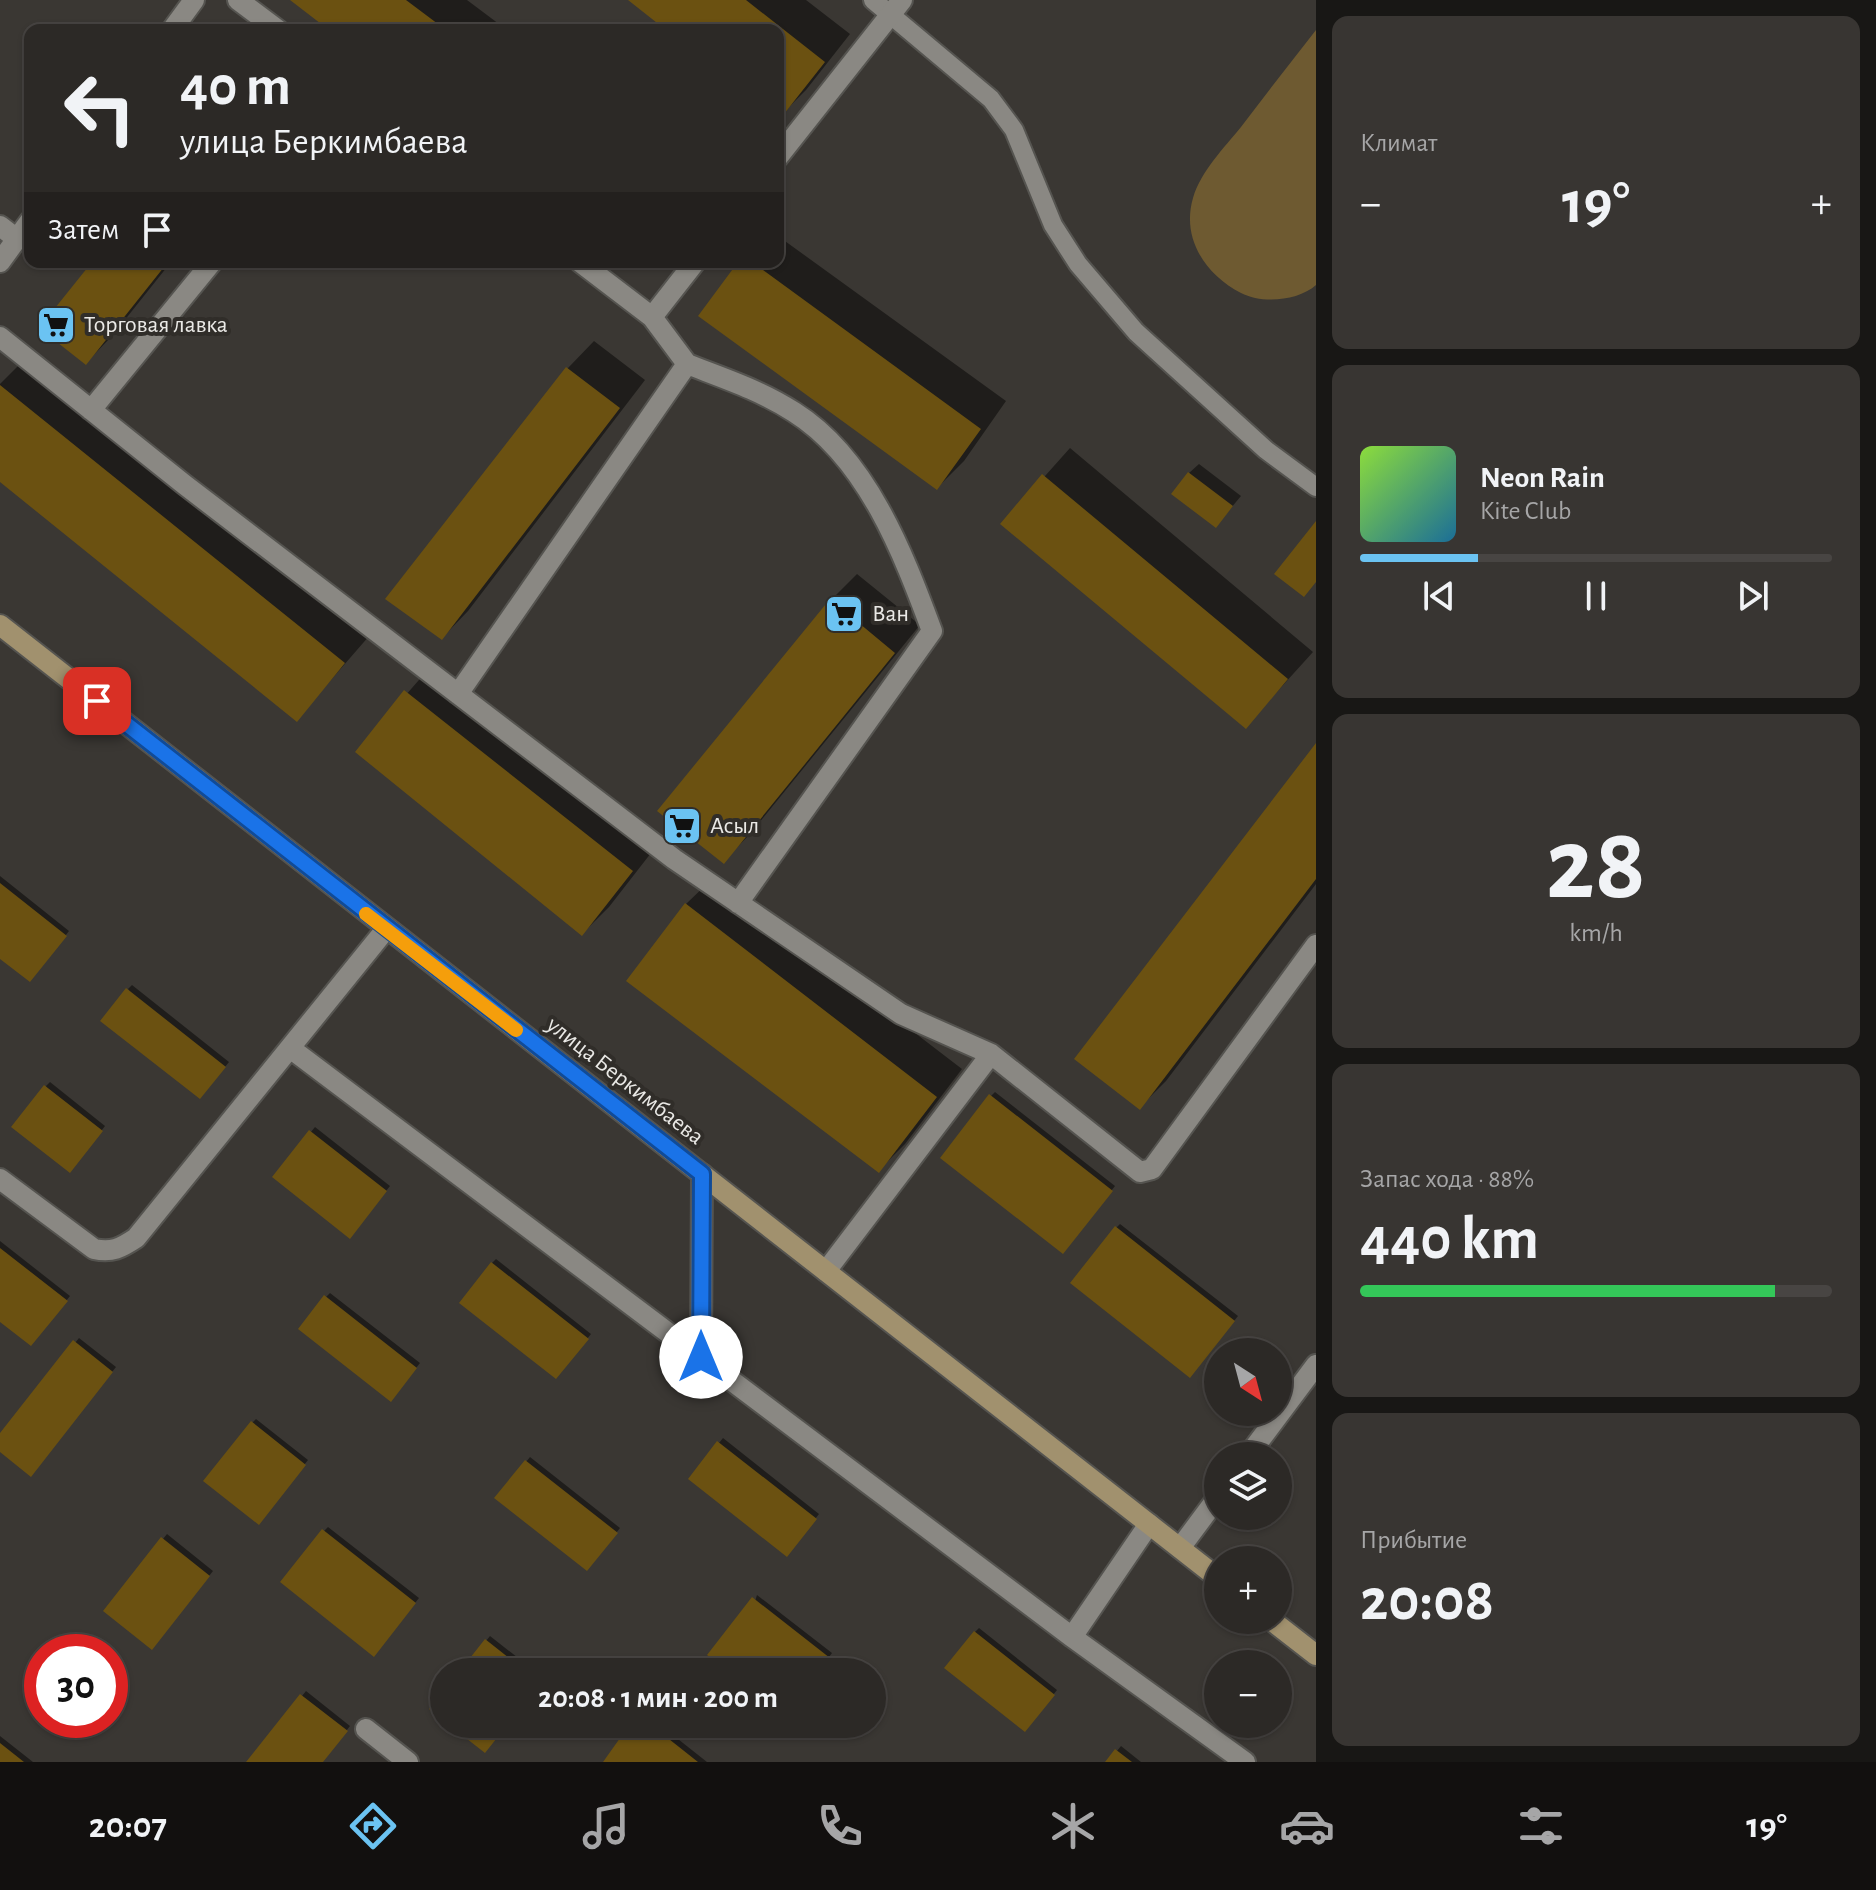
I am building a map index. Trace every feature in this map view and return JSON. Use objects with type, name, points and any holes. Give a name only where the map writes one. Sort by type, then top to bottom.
[{"type":"street","points":[[176,24],[194,0]]},
{"type":"street","points":[[238,0],[270,24]]},
{"type":"street","points":[[784,149],[897,7]]},
{"type":"street","points":[[0,226],[17,239]]},
{"type":"street","points":[[0,262],[24,229]]},
{"type":"street","points":[[91,410],[207,268]]},
{"type":"street","points":[[588,268],[652,317],[687,364],[758,391],[796,413],[840,450],[887,526],[932,631],[738,903]]},
{"type":"street","points":[[652,317],[690,268]]},
{"type":"street","points":[[0,337],[674,859],[901,1014],[991,1054],[1140,1172],[1152,1169],[1316,945]]},
{"type":"street","points":[[458,694],[687,364]]},
{"type":"street","name":"улица Беркимбаева","points":[[0,625],[1204,1567]]},
{"type":"street","points":[[0,1179],[94,1249],[108,1252],[121,1249],[136,1238],[386,929]]},
{"type":"street","points":[[290,1048],[1072,1637],[1245,1762]]},
{"type":"street","points":[[826,1271],[991,1054]]},
{"type":"street","points":[[701,1357],[702,1174]]},
{"type":"street","points":[[1258,1442],[1316,1365]]},
{"type":"street","points":[[1180,1548],[1204,1516]]},
{"type":"street","points":[[1072,1637],[1149,1524]]},
{"type":"street","points":[[1289,1634],[1316,1655]]},
{"type":"street","points":[[366,1729],[408,1762]]},
{"type":"lane","points":[[873,0],[897,7],[991,99],[1014,130],[1053,225],[1078,264],[1136,332],[1266,450],[1316,487]]},
{"type":"shaded area","points":[[1316,30],[1316,285],[1300,295],[1259,299],[1228,285],[1199,254],[1191,228],[1193,198],[1201,178],[1214,160]]},
{"type":"building","points":[[290,0],[406,0],[438,24],[321,24]]},
{"type":"building","points":[[628,0],[746,0],[777,24],[658,24]]},
{"type":"building","points":[[784,30],[825,62],[784,114]]},
{"type":"building","points":[[87,268],[163,268],[86,365],[39,328]]},
{"type":"building","points":[[734,268],[760,268],[981,429],[937,490],[698,316]]},
{"type":"building","points":[[566,367],[620,408],[442,640],[385,599]]},
{"type":"building","points":[[0,385],[345,663],[297,722],[0,482]]},
{"type":"building","points":[[1188,472],[1233,506],[1216,528],[1171,494]]},
{"type":"building","points":[[1042,474],[1288,679],[1246,729],[1000,524]]},
{"type":"building","points":[[1316,521],[1316,582],[1304,597],[1274,574]]},
{"type":"building","points":[[830,599],[895,653],[724,864],[657,811]]},
{"type":"building","points":[[404,690],[633,871],[582,936],[355,752]]},
{"type":"building","points":[[1316,743],[1316,879],[1140,1110],[1074,1059]]},
{"type":"building","points":[[0,883],[67,936],[30,982],[0,959]]},
{"type":"building","points":[[685,903],[937,1097],[879,1173],[626,981]]},
{"type":"building","points":[[126,988],[226,1067],[200,1099],[100,1021]]},
{"type":"building","points":[[44,1085],[103,1131],[70,1173],[11,1127]]},
{"type":"building","points":[[989,1094],[1113,1191],[1063,1254],[940,1158]]},
{"type":"building","points":[[309,1130],[387,1191],[350,1239],[272,1177]]},
{"type":"building","points":[[1115,1226],[1235,1321],[1222,1338],[1204,1338],[1204,1360],[1190,1378],[1070,1283]]},
{"type":"building","points":[[0,1248],[68,1301],[31,1346],[0,1322]]},
{"type":"building","points":[[491,1262],[589,1339],[556,1379],[459,1303]]},
{"type":"building","points":[[324,1295],[417,1368],[391,1402],[298,1329]]},
{"type":"building","points":[[73,1340],[113,1372],[31,1477],[0,1452],[0,1433]]},
{"type":"building","points":[[251,1421],[306,1465],[259,1525],[203,1481]]},
{"type":"building","points":[[717,1441],[817,1519],[787,1557],[688,1479]]},
{"type":"building","points":[[525,1460],[618,1533],[587,1571],[494,1498]]},
{"type":"building","points":[[322,1529],[416,1603],[374,1657],[280,1582]]},
{"type":"building","points":[[161,1537],[210,1576],[152,1650],[103,1611]]},
{"type":"building","points":[[752,1597],[830,1658],[711,1658],[707,1655]]},
{"type":"building","points":[[974,1631],[1055,1695],[1025,1732],[944,1668]]},
{"type":"building","points":[[485,1639],[509,1658],[470,1658]]},
{"type":"building","points":[[300,1694],[348,1731],[323,1762],[246,1762]]},
{"type":"building","points":[[466,1738],[497,1738],[485,1753]]},
{"type":"building","points":[[620,1738],[668,1738],[698,1762],[603,1762]]},
{"type":"building","points":[[0,1743],[24,1762],[0,1762]]},
{"type":"building","points":[[1115,1749],[1132,1762],[1105,1762]]},
{"type":"slow traffic","points":[[366,914],[516,1030]]},
{"type":"place","name":"Торговая лавка","points":[[56,325]]},
{"type":"place","name":"Ван","points":[[844,614]]},
{"type":"place","name":"Асыл","points":[[682,826]]},
{"type":"route","points":[[97,701],[702,1174],[701,1357]]}]
